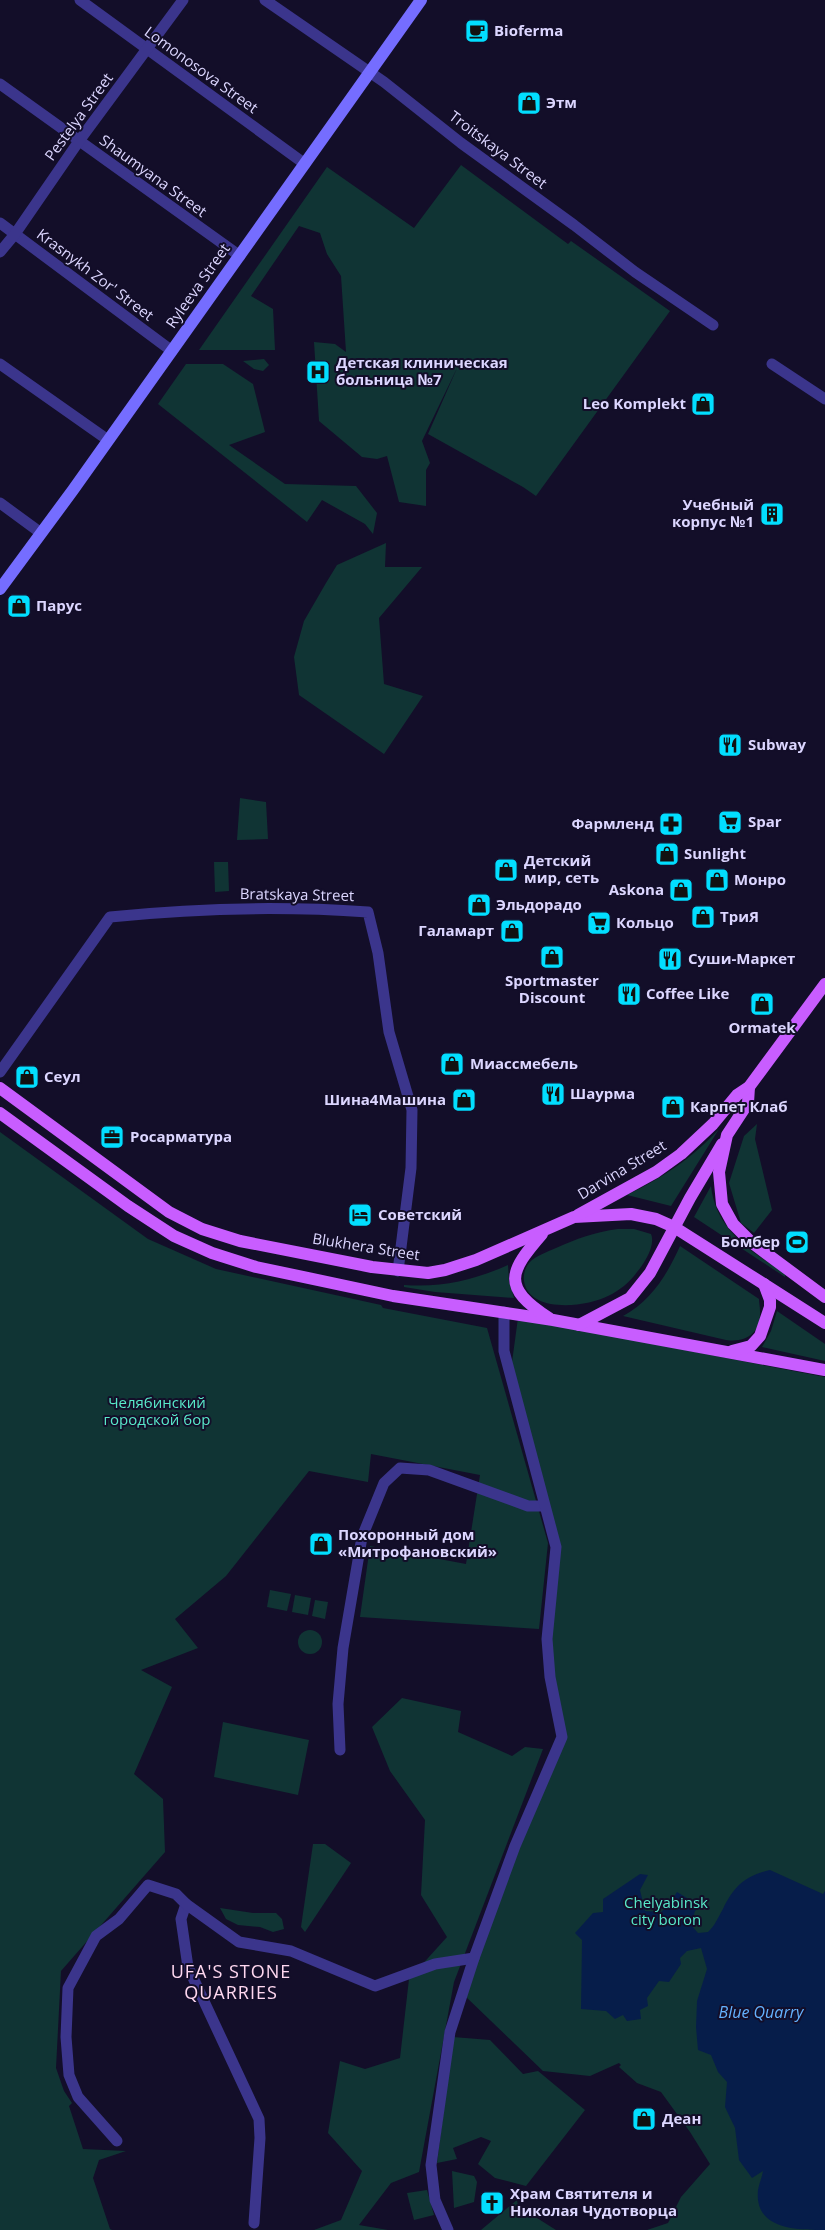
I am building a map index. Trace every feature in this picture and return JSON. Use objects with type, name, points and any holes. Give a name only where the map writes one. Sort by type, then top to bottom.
[{"type":"main road","name":"Darvina Street","points":[[574,1218],[656,1172],[681,1154],[713,1124],[737,1095],[749,1087],[825,984]]},
{"type":"main road","name":"Darvina Street","points":[[749,1087],[748,1103],[727,1136],[719,1172],[722,1204],[730,1220],[751,1242],[825,1297]]},
{"type":"main road","name":"Blukhera Street","points":[[0,1088],[169,1212],[202,1229],[240,1241],[398,1271],[428,1273],[445,1270],[476,1260],[574,1218],[631,1214],[656,1219],[674,1226],[825,1323]]},
{"type":"main road","points":[[0,1113],[174,1236],[212,1253],[256,1267],[359,1290],[553,1320],[825,1370]]},
{"type":"main road","points":[[579,1325],[630,1298],[650,1274],[674,1226],[727,1136]]},
{"type":"main road","points":[[545,1230],[521,1259],[516,1271],[515,1280],[519,1291],[529,1305],[553,1320]]},
{"type":"main road","points":[[730,1352],[751,1346],[760,1336],[770,1307],[770,1300],[764,1284]]},
{"type":"street","name":"Lomonosova Street","points":[[80,0],[305,164]]},
{"type":"street","name":"Pestelya Street","points":[[0,252],[16,234],[79,140],[183,0]]},
{"type":"street","name":"Troitskaya Street","points":[[265,0],[369,72],[635,272],[713,325]]},
{"type":"street","name":"Ryleeva Street","points":[[0,588],[240,256],[420,0]]},
{"type":"street","name":"Shaumyana Street","points":[[0,84],[240,256]]},
{"type":"street","name":"Krasnykh Zor' Street","points":[[0,222],[172,351]]},
{"type":"street","points":[[0,364],[108,440]]},
{"type":"street","points":[[772,364],[825,399]]},
{"type":"street","points":[[0,503],[41,533]]},
{"type":"street","name":"Bratskaya Street","points":[[0,1072],[110,917],[173,911],[228,909],[316,908],[368,912],[378,953],[389,1032],[412,1110],[411,1168],[398,1271]]},
{"type":"street","points":[[448,2230],[435,2200],[431,2165],[450,2032],[474,1958],[515,1846],[562,1737],[550,1677],[547,1639],[556,1548],[543,1506],[504,1351],[504,1312]]},
{"type":"street","points":[[340,1750],[338,1704],[344,1638],[362,1537],[384,1483],[400,1468],[429,1470],[528,1506],[543,1506]]},
{"type":"street","points":[[117,2141],[78,2097],[69,2075],[66,2037],[68,1988],[96,1936],[119,1919],[148,1885],[176,1894],[186,1904],[239,1942],[291,1951],[375,1986],[436,1964],[474,1958]]},
{"type":"street","points":[[186,1904],[181,1919],[188,1967],[259,2119],[260,2138],[254,2223]]},
{"type":"green space","points":[[461,165],[568,244],[571,241],[670,311],[536,496],[428,434],[458,366],[422,441],[430,463],[426,470],[426,506],[399,502],[387,456],[377,459],[362,457],[319,421],[314,342],[335,344],[346,352],[341,276],[327,254],[320,233],[299,226],[251,296],[273,309],[275,350],[199,350],[327,167],[414,228]]},
{"type":"green space","points":[[264,359],[269,365],[263,371],[254,369],[243,361]]},
{"type":"green space","points":[[186,364],[223,364],[253,384],[265,432],[229,445],[285,484],[356,486],[377,513],[373,534],[365,524],[322,500],[307,522],[158,404]]},
{"type":"green space","points":[[386,543],[385,567],[422,567],[379,618],[384,684],[423,696],[384,754],[299,695],[294,657],[304,621],[337,565]]},
{"type":"green space","points":[[240,798],[266,802],[268,839],[237,840]]},
{"type":"green space","points":[[214,862],[228,862],[229,891],[215,892]]},
{"type":"green space","points":[[757,1124],[755,1139],[772,1210],[754,1233],[741,1223],[729,1183],[744,1136]]},
{"type":"green space","points":[[719,1129],[671,1206],[627,1195],[676,1166]]},
{"type":"green space","name":"Челябинский городской бор","points":[[0,1132],[148,1239],[216,1269],[381,1305],[383,1308],[487,1328],[548,1543],[539,1629],[360,1617],[370,1546],[466,1564],[480,1475],[371,1454],[368,1482],[309,1471],[226,1576],[175,1619],[198,1648],[141,1670],[172,1687],[134,1774],[163,1799],[165,1852],[61,1971],[56,2068],[64,2091],[72,2103],[69,2106],[83,2149],[126,2151],[99,2160],[93,2178],[110,2229],[112,2230],[0,2230]]},
{"type":"green space","points":[[711,1186],[714,1202],[728,1227],[748,1248],[785,1273],[785,1277],[694,1217]]},
{"type":"green space","points":[[618,1229],[634,1229],[651,1234],[652,1238],[651,1249],[643,1264],[620,1289],[599,1300],[574,1305],[547,1303],[536,1299],[528,1292],[524,1281],[524,1274],[525,1269],[534,1258],[578,1239]]},
{"type":"green space","points":[[680,1246],[759,1299],[760,1319],[755,1331],[751,1335],[740,1340],[726,1340],[623,1316],[650,1295],[664,1277]]},
{"type":"green space","points":[[508,1265],[509,1281],[514,1298],[435,1292],[404,1287],[404,1285],[418,1286],[458,1282]]},
{"type":"green space","points":[[777,1311],[825,1344],[825,1361],[762,1347],[771,1331]]},
{"type":"green space","name":"Chelyabinsk city boron","points":[[518,1318],[825,1377],[825,2230],[647,2230],[668,2223],[681,2197],[710,2164],[661,2092],[637,2083],[619,2067],[621,2065],[619,2063],[590,2076],[543,2071],[464,1995],[517,1848],[565,1735],[552,1677],[551,1639],[558,1548],[512,1362]]},
{"type":"green space","points":[[270,1590],[291,1594],[287,1611],[267,1607]]},
{"type":"green space","points":[[295,1595],[311,1598],[308,1615],[292,1612]]},
{"type":"green space","points":[[315,1600],[328,1602],[325,1619],[312,1616]]},
{"type":"green space","points":[[310,1630],[319,1633],[322,1642],[319,1651],[310,1654],[301,1651],[298,1642],[301,1633]]},
{"type":"green space","points":[[402,1698],[461,1711],[458,1732],[512,1756],[525,1747],[543,1749],[454,1982],[419,2172],[391,2183],[359,2225],[388,2230],[314,2230],[341,2220],[362,2171],[328,2133],[340,2061],[365,2069],[400,2058],[409,1979],[447,1937],[421,1895],[425,1820],[390,1771],[372,1727]]},
{"type":"green space","points":[[223,1722],[309,1740],[298,1795],[214,1777]]},
{"type":"green space","points":[[313,1844],[325,1844],[351,1863],[305,1932],[301,1927]]},
{"type":"green space","points":[[220,1908],[253,1913],[276,1913],[282,1919],[284,1929],[273,1932],[260,1927],[238,1925],[226,1919]]},
{"type":"green space","points":[[453,2037],[490,2040],[523,2074],[538,2071],[585,2110],[526,2186],[495,2178],[478,2164],[491,2141],[481,2137],[453,2148],[457,2159],[437,2163]]},
{"type":"green space","points":[[452,2171],[474,2176],[477,2182],[474,2202],[454,2208]]},
{"type":"green space","points":[[427,2190],[434,2215],[414,2220],[407,2193]]},
{"type":"green space","points":[[517,2200],[518,2206],[556,2230],[481,2230]]},
{"type":"water","name":"Blue Quarry","points":[[770,1870],[823,1894],[825,1891],[825,2230],[790,2228],[770,2220],[763,2213],[759,2203],[758,2190],[763,2171],[752,2178],[739,2160],[735,2128],[725,2107],[727,2082],[718,2072],[711,2055],[698,2050],[696,2027],[697,2001],[707,1969],[701,1948],[687,1951],[680,1958],[681,1964],[669,1982],[659,1981],[647,1998],[648,2006],[640,2010],[641,2019],[627,2021],[623,2015],[615,2019],[606,2011],[581,2009],[582,1940],[575,1933],[593,1913],[603,1912],[603,1899],[640,1874],[648,1875],[640,1890],[645,1911],[661,1912],[668,1906],[677,1892],[692,1901],[703,1900],[703,1905],[695,1911],[691,1925],[698,1933],[708,1932],[715,1924],[731,1894],[741,1883],[754,1875]]},
{"type":"place","name":"Bioferma","points":[[477,31]]},
{"type":"place","name":"Этм","points":[[529,103]]},
{"type":"place","name":"Детская клиническая больница №7","points":[[318,372]]},
{"type":"place","name":"Leo Komplekt","points":[[703,404]]},
{"type":"place","name":"Учебный корпус №1","points":[[772,514]]},
{"type":"place","name":"Парус","points":[[19,606]]},
{"type":"place","name":"Subway","points":[[730,745]]},
{"type":"place","name":"Spar","points":[[730,822]]},
{"type":"place","name":"Фармленд","points":[[671,824]]},
{"type":"place","name":"Sunlight","points":[[667,854]]},
{"type":"place","name":"Детский мир, сеть","points":[[506,870]]},
{"type":"place","name":"Монро","points":[[717,880]]},
{"type":"place","name":"Askona","points":[[681,890]]},
{"type":"place","name":"Эльдорадо","points":[[479,905]]},
{"type":"place","name":"ТриЯ","points":[[703,917]]},
{"type":"place","name":"Кольцо","points":[[599,923]]},
{"type":"place","name":"Галамарт","points":[[512,931]]},
{"type":"place","name":"Sportmaster Discount","points":[[552,957]]},
{"type":"place","name":"Суши-Маркет","points":[[670,959]]},
{"type":"place","name":"Coffee Like","points":[[629,994]]},
{"type":"place","name":"Ormatek","points":[[762,1004]]},
{"type":"place","name":"Миассмебель","points":[[452,1064]]},
{"type":"place","name":"Сеул","points":[[27,1077]]},
{"type":"place","name":"Шаурма","points":[[553,1094]]},
{"type":"place","name":"Шина4Машина","points":[[464,1100]]},
{"type":"place","name":"Карпет Клаб","points":[[673,1107]]},
{"type":"place","name":"Росарматура","points":[[112,1137]]},
{"type":"place","name":"Советский","points":[[360,1215]]},
{"type":"place","name":"Бомбер","points":[[797,1242]]},
{"type":"place","name":"Похоронный дом «Митрофановский»","points":[[321,1544]]},
{"type":"place","name":"Деан","points":[[644,2119]]},
{"type":"place","name":"Храм Святителя и Николая Чудотворца","points":[[492,2203]]},
{"type":"district","name":"UFA'S STONE QUARRIES","points":[[231,1982]]}]
